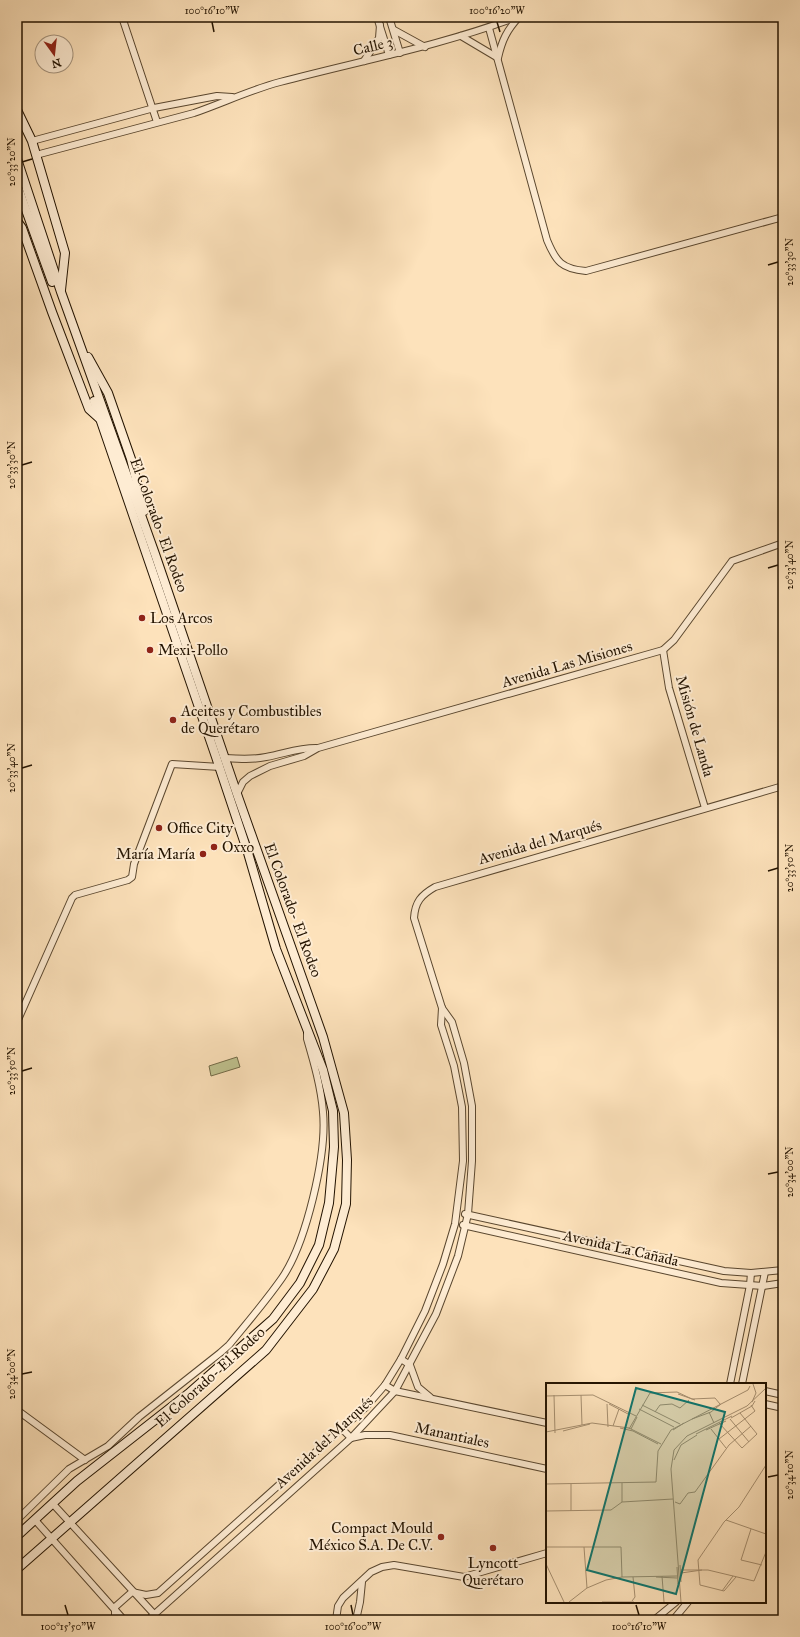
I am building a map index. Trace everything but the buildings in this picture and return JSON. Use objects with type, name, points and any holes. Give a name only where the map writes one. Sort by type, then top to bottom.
[{"type":"main road","points":[[17,110],[32,141],[65,253],[61,292]]},
{"type":"main road","points":[[17,159],[61,292]]},
{"type":"main road","name":"El Colorado- El Rodeo","points":[[17,185],[220,768],[248,853],[276,949],[323,1070],[333,1111],[334,1147],[329,1203],[319,1245],[300,1283],[273,1319],[188,1394],[96,1465],[35,1520],[19,1531]]},
{"type":"main road","points":[[17,221],[22,228],[89,409],[100,420]]},
{"type":"main road","name":"El Colorado- El Rodeo","points":[[17,1569],[266,1350],[313,1289],[334,1249],[346,1204],[347,1160],[344,1113],[337,1083],[323,1037],[237,794],[155,554],[131,460],[108,393],[75,333],[61,292]]},
{"type":"street","points":[[122,17],[154,108],[157,122]]},
{"type":"street","points":[[377,17],[389,55]]},
{"type":"street","points":[[389,17],[400,53]]},
{"type":"street","points":[[498,58],[502,40],[506,31],[518,17]]},
{"type":"street","name":"Calle 3","points":[[234,97],[280,82],[400,53],[461,36],[489,28],[518,17]]},
{"type":"street","points":[[364,61],[379,38],[380,25]]},
{"type":"street","points":[[489,28],[547,240],[554,256],[571,270],[586,271],[783,217]]},
{"type":"street","points":[[394,30],[425,46]]},
{"type":"street","points":[[461,36],[498,58]]},
{"type":"street","points":[[32,141],[154,108],[217,96],[234,97]]},
{"type":"street","points":[[36,155],[219,105],[234,97]]},
{"type":"street","name":"Avenida Las Misiones","points":[[237,794],[243,782],[250,776],[270,766],[304,756],[318,748],[663,650],[674,640],[732,561],[783,543]]},
{"type":"street","name":"Misión de Landa","points":[[663,650],[669,688],[705,808]]},
{"type":"street","name":"Avenida Las Misiones","points":[[225,758],[244,760],[266,757],[301,748],[318,748]]},
{"type":"street","points":[[17,1022],[72,898],[75,895],[128,880],[132,877],[134,864],[172,764],[220,768]]},
{"type":"street","name":"Avenida del Marqués","points":[[148,1620],[351,1438],[395,1391],[426,1335],[441,1302],[458,1256],[468,1214],[472,1161],[472,1106],[464,1063],[452,1022],[442,1008],[414,918],[415,906],[422,894],[435,886],[783,786]]},
{"type":"street","name":"Avenida del Marqués","points":[[442,1008],[441,1026],[454,1066],[462,1107],[462,1140]]},
{"type":"street","points":[[17,1520],[70,1469],[108,1446],[139,1417],[229,1345],[282,1278],[291,1262],[314,1200],[322,1140],[324,1114],[321,1091],[306,1039],[307,1028]]},
{"type":"street","points":[[132,1592],[146,1595],[158,1593],[342,1429],[385,1384],[401,1359],[430,1298],[456,1224],[463,1161],[462,1140],[472,1140]]},
{"type":"street","points":[[458,1212],[724,1271],[764,1272],[783,1270]]},
{"type":"street","name":"Avenida La Cañada","points":[[456,1224],[721,1283],[763,1286],[783,1283]]},
{"type":"street","points":[[695,1278],[698,1265]]},
{"type":"street","points":[[730,1383],[750,1285],[751,1272]]},
{"type":"street","points":[[742,1383],[763,1286],[764,1272]]},
{"type":"street","points":[[430,1298],[441,1302]]},
{"type":"street","points":[[416,1328],[426,1335]]},
{"type":"street","points":[[401,1359],[410,1365],[418,1387],[432,1398]]},
{"type":"street","points":[[385,1384],[395,1391],[546,1423]]},
{"type":"street","points":[[766,1392],[783,1395]]},
{"type":"street","points":[[766,1404],[783,1408]]},
{"type":"street","points":[[17,1410],[85,1460]]},
{"type":"street","points":[[342,1429],[351,1438]]},
{"type":"street","name":"Manantiales","points":[[351,1438],[365,1435],[390,1435],[546,1469]]},
{"type":"street","points":[[96,1465],[108,1446]]},
{"type":"street","points":[[313,1454],[321,1464]]},
{"type":"street","points":[[53,1504],[132,1592],[154,1614]]},
{"type":"street","points":[[253,1509],[260,1518]]},
{"type":"street","points":[[35,1520],[124,1620]]},
{"type":"street","points":[[210,1548],[218,1557]]},
{"type":"street","points":[[336,1620],[338,1606],[343,1598],[362,1582],[371,1572],[394,1565],[464,1577],[546,1553]]},
{"type":"street","points":[[356,1620],[362,1582]]},
{"type":"street","points":[[114,1607],[132,1592]]},
{"type":"street","points":[[654,1620],[675,1603]]},
{"type":"street","points":[[673,1620],[687,1603]]},
{"type":"street","points":[[114,1607],[115,1620]]},
{"type":"green space","points":[[237,1057],[240,1067],[211,1076],[209,1066]]},
{"type":"place","name":"Los Arcos","points":[[142,618]]},
{"type":"place","name":"Mexi-Pollo","points":[[150,650]]},
{"type":"place","name":"Aceites y Combustibles de Querétaro","points":[[173,720]]},
{"type":"place","name":"Office City","points":[[159,828]]},
{"type":"place","name":"Oxxo","points":[[214,847]]},
{"type":"place","name":"María María","points":[[203,854]]},
{"type":"place","name":"Compact Mould México S.A. De C.V.","points":[[441,1537]]},
{"type":"place","name":"Lyncott Querétaro","points":[[493,1548]]}]
